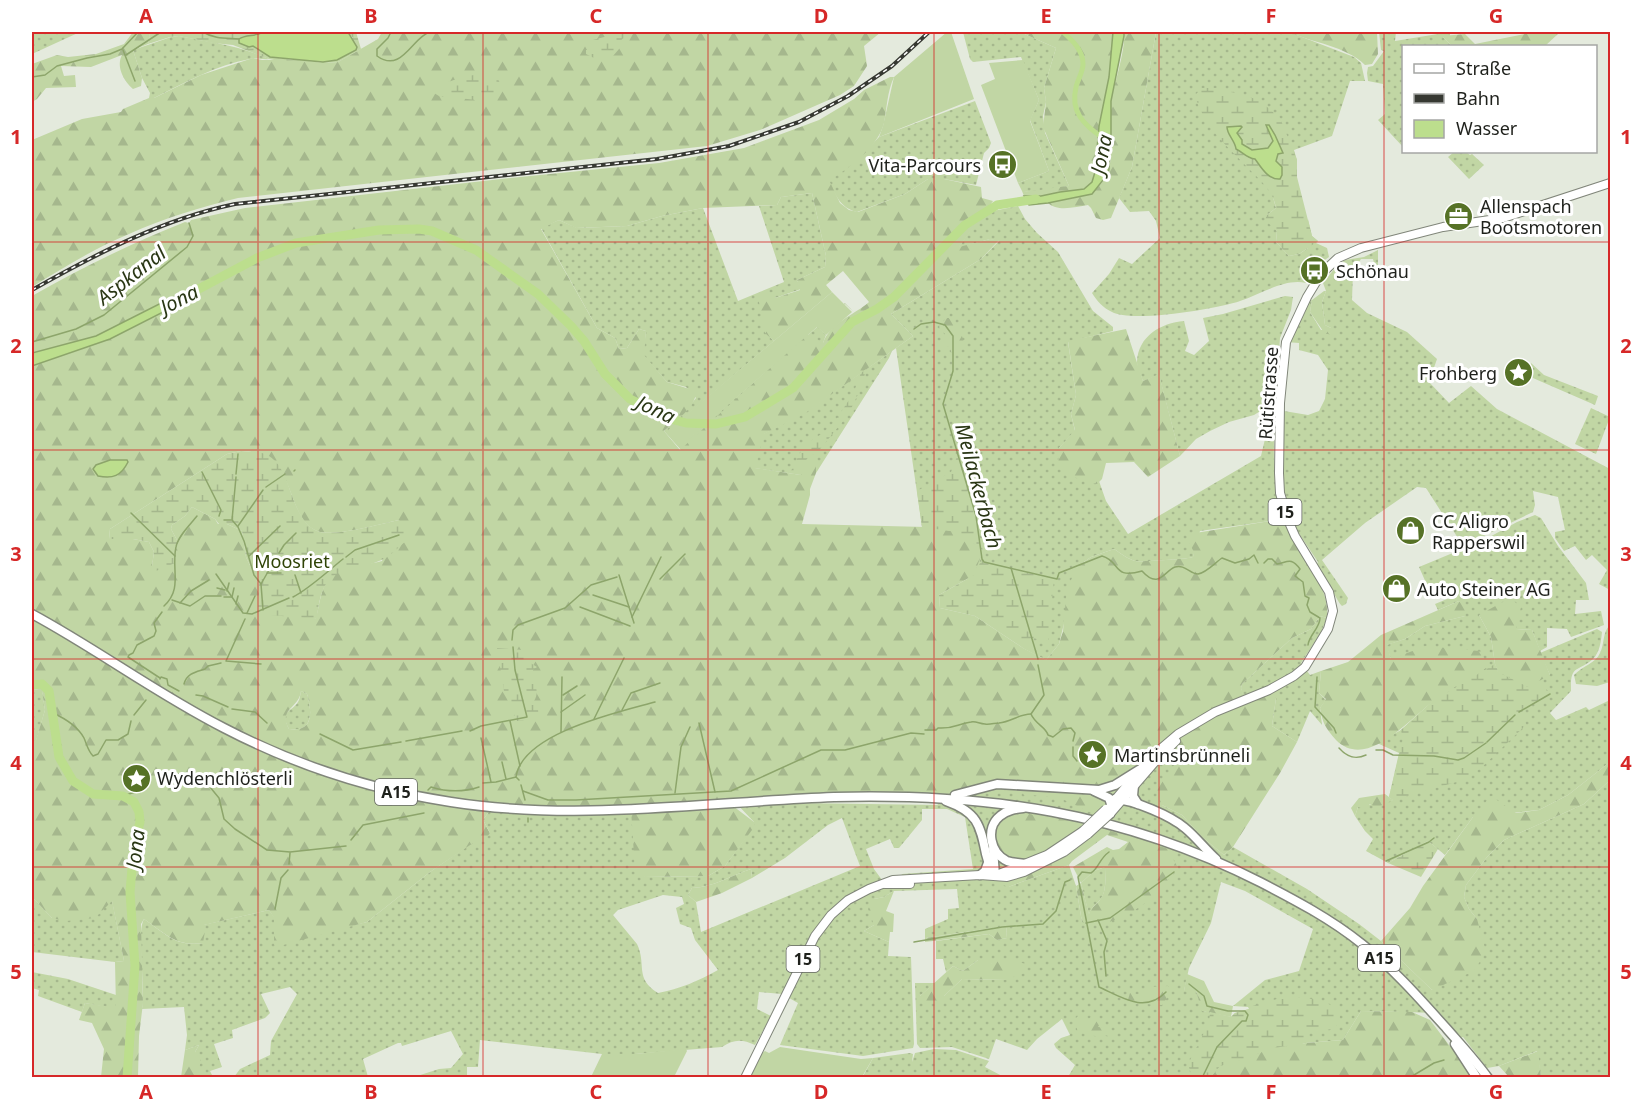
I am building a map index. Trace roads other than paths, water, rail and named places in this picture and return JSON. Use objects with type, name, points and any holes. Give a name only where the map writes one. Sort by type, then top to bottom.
[{"type":"highway","name":"A15","points":[[32,614],[199,715],[246,739],[311,767],[403,793],[478,806],[557,810],[631,809],[841,797],[938,798],[990,801],[1029,807],[1128,828],[1221,864],[1285,895],[1347,932],[1397,974],[1488,1077]]},
{"type":"highway","points":[[1092,791],[1111,787],[1140,770]]},
{"type":"highway","points":[[938,798],[997,784],[1092,791],[1107,796],[1112,807],[1138,805],[1181,825],[1221,864]]},
{"type":"highway","points":[[1134,785],[1133,797],[1138,805]]},
{"type":"highway","points":[[938,798],[964,808],[975,818],[982,833],[988,862],[995,875]]},
{"type":"highway","points":[[995,875],[996,862],[991,832],[997,819],[1009,811],[1029,807]]},
{"type":"highway","points":[[992,845],[1000,857],[1007,861],[1026,864]]},
{"type":"highway","points":[[980,875],[985,871],[988,862]]},
{"type":"highway","name":"A15","points":[[1443,1026],[1477,1077]]},
{"type":"main road","name":"Rütistrasse","points":[[1112,807],[1140,770],[1164,745],[1191,725],[1234,703],[1284,682],[1305,667],[1328,629],[1334,611],[1329,592],[1295,536],[1288,520],[1280,493],[1279,473],[1280,403],[1286,342],[1316,280],[1338,258],[1354,250],[1443,227],[1503,218],[1611,183]]},
{"type":"main road","name":"Rütistrasse","points":[[995,875],[1007,877],[1035,868],[1064,852],[1086,833],[1174,744],[1194,729],[1236,707],[1244,700]]},
{"type":"main road","name":"Rütistrasse","points":[[995,875],[1026,864],[1086,833]]},
{"type":"main road","name":"15","points":[[745,1077],[819,929],[848,900],[869,889],[900,880],[995,875]]},
{"type":"main road","name":"15","points":[[885,884],[893,886],[954,883],[980,880],[995,875]]},
{"type":"water","points":[[263,32],[348,32],[357,47],[356,50],[337,60],[323,62],[270,57],[253,46],[249,47],[239,43],[242,37]]},
{"type":"water","points":[[1113,32],[1124,32],[1124,36],[1111,101],[1107,175],[1092,194],[1029,205],[1024,196],[1041,196],[1084,189],[1092,182],[1099,126],[1109,77]]},
{"type":"water","points":[[1266,125],[1269,125],[1283,153],[1278,154],[1276,161],[1282,167],[1280,179],[1268,175],[1255,159],[1236,149],[1227,127],[1241,126],[1237,133],[1242,144],[1252,150],[1268,148],[1273,141]]},
{"type":"water","points":[[179,294],[188,295],[181,303],[110,339],[32,366],[32,353],[96,336]]},
{"type":"water","points":[[110,460],[127,460],[128,462],[116,475],[98,476],[93,469],[96,465]]},
{"type":"waterway","points":[[32,77],[45,75],[57,66],[110,54],[122,49],[138,32]]},
{"type":"waterway","points":[[126,55],[161,32]]},
{"type":"waterway","points":[[203,32],[216,37],[239,39]]},
{"type":"waterway","points":[[391,32],[377,49],[377,56],[393,61],[400,58],[418,40],[430,32]]},
{"type":"waterway","points":[[1063,32],[1076,46],[1083,59],[1076,87],[1077,111],[1085,123],[1103,138]]},
{"type":"waterway","points":[[123,50],[135,81]]},
{"type":"waterway","name":"Jona","points":[[178,300],[257,258],[296,243],[379,230],[432,231],[476,250],[538,294],[571,326],[584,341],[605,374],[630,399],[671,419],[686,423],[716,424],[745,417],[793,388],[852,322],[894,297],[965,225],[997,205],[1036,199]]},
{"type":"waterway","name":"Aspkanal","points":[[32,342],[76,329],[104,315],[187,247],[193,236],[189,223]]},
{"type":"waterway","name":"Meilackerbach","points":[[914,329],[921,324],[934,322],[945,325],[953,336],[953,371],[943,404],[976,516],[984,562],[1057,579],[1059,573],[1102,556],[1108,558],[1121,572],[1142,571],[1153,579],[1161,578],[1171,569],[1179,566],[1198,574],[1208,570],[1222,558],[1235,563],[1254,555],[1258,563]]},
{"type":"waterway","points":[[236,474],[238,454]]},
{"type":"waterway","points":[[202,472],[221,510],[219,516]]},
{"type":"waterway","points":[[266,487],[285,474]]},
{"type":"waterway","points":[[236,477],[232,520],[244,541],[254,575],[261,584],[263,610]]},
{"type":"waterway","points":[[238,526],[263,490]]},
{"type":"waterway","points":[[131,513],[175,556]]},
{"type":"waterway","points":[[164,606],[170,599],[175,586],[177,543],[197,516]]},
{"type":"waterway","points":[[224,520],[231,520]]},
{"type":"waterway","points":[[249,556],[280,526]]},
{"type":"waterway","points":[[279,553],[296,533]]},
{"type":"waterway","points":[[346,557],[355,550],[399,535]]},
{"type":"waterway","points":[[660,579],[685,554]]},
{"type":"waterway","points":[[261,584],[277,556]]},
{"type":"waterway","points":[[632,617],[661,557]]},
{"type":"waterway","points":[[293,597],[312,585],[343,559]]},
{"type":"waterway","points":[[1264,563],[1268,559],[1272,559],[1277,564],[1292,562],[1300,569],[1295,576],[1303,582],[1305,596],[1309,598],[1307,605],[1310,612],[1320,618],[1308,645]]},
{"type":"waterway","points":[[1011,568],[1038,659]]},
{"type":"waterway","points":[[267,573],[281,573]]},
{"type":"waterway","points":[[216,574],[243,613],[252,614],[289,598]]},
{"type":"waterway","points":[[295,575],[301,593]]},
{"type":"waterway","points":[[619,575],[634,623]]},
{"type":"waterway","points":[[512,640],[513,630],[518,625],[565,608],[591,585],[617,577]]},
{"type":"waterway","points":[[180,603],[191,591],[209,580]]},
{"type":"waterway","points":[[227,591],[229,583]]},
{"type":"waterway","points":[[217,588],[225,590]]},
{"type":"waterway","points":[[224,597],[232,597],[234,588]]},
{"type":"waterway","points":[[593,595],[629,607]]},
{"type":"waterway","points":[[172,600],[190,606],[205,596],[221,596]]},
{"type":"waterway","points":[[236,604],[238,596]]},
{"type":"waterway","points":[[247,613],[255,596]]},
{"type":"waterway","points":[[580,607],[630,626]]},
{"type":"waterway","points":[[160,678],[128,657],[137,645],[154,636],[156,631],[154,623],[162,612]]},
{"type":"waterway","points":[[245,619],[226,661],[261,664]]},
{"type":"waterway","points":[[470,731],[481,726],[527,717],[515,670],[513,647]]},
{"type":"waterway","points":[[594,719],[624,658]]},
{"type":"waterway","points":[[184,684],[187,677],[192,674],[208,666],[221,663]]},
{"type":"waterway","points":[[1038,665],[1044,695],[1031,714],[1048,735],[1053,737],[1063,729],[1071,728],[1075,733],[1073,741]]},
{"type":"waterway","points":[[160,679],[161,677],[167,679],[168,685],[179,691]]},
{"type":"waterway","points":[[561,732],[562,677]]},
{"type":"waterway","points":[[1317,677],[1315,707],[1336,733]]},
{"type":"waterway","points":[[622,710],[631,693],[660,683]]},
{"type":"waterway","name":"Jona","points":[[32,685],[42,684],[49,691],[59,757],[73,781],[93,794],[123,796],[134,802],[139,812],[140,822],[134,845],[130,892],[135,966],[127,1078]]},
{"type":"waterway","points":[[563,695],[577,686]]},
{"type":"waterway","points":[[1519,712],[1550,694]]},
{"type":"waterway","points":[[196,695],[228,707]]},
{"type":"waterway","points":[[561,712],[585,695]]},
{"type":"waterway","points":[[134,715],[146,700]]},
{"type":"waterway","points":[[516,777],[522,762],[535,748],[553,737],[597,719],[655,702]]},
{"type":"waterway","points":[[232,709],[255,712],[267,723]]},
{"type":"waterway","points":[[53,713],[78,730],[93,756],[98,754],[106,740],[118,740],[128,734],[131,721]]},
{"type":"waterway","points":[[925,730],[949,728],[973,722],[999,723],[1031,714]]},
{"type":"waterway","points":[[1487,742],[1515,715]]},
{"type":"waterway","points":[[510,721],[520,766]]},
{"type":"waterway","points":[[699,723],[715,792]]},
{"type":"waterway","points":[[675,793],[681,747],[690,727]]},
{"type":"waterway","points":[[406,741],[462,731]]},
{"type":"waterway","points":[[523,791],[548,800],[731,791],[821,750],[845,750],[911,733],[924,734]]},
{"type":"waterway","points":[[320,734],[353,750],[401,742]]},
{"type":"waterway","points":[[481,738],[491,782]]},
{"type":"waterway","points":[[1376,750],[1383,750],[1393,755],[1434,756],[1458,760],[1486,743]]},
{"type":"waterway","points":[[1073,747],[1073,756],[1077,761]]},
{"type":"waterway","points":[[1339,748],[1351,757],[1366,755]]},
{"type":"waterway","points":[[502,762],[506,779]]},
{"type":"waterway","points":[[157,778],[183,773],[205,781],[219,798],[224,819],[267,850],[290,852],[346,846]]},
{"type":"waterway","points":[[483,783],[516,777],[519,780]]},
{"type":"waterway","points":[[521,785],[525,800]]},
{"type":"waterway","points":[[428,790],[431,787],[455,791],[479,787]]},
{"type":"waterway","points":[[123,796],[147,788]]},
{"type":"waterway","points":[[351,840],[363,825],[424,813]]},
{"type":"waterway","points":[[1386,861],[1434,838]]},
{"type":"waterway","points":[[1109,852],[1094,871],[1082,872],[1078,877],[1099,987],[1124,999],[1141,1003],[1158,999],[1166,992]]},
{"type":"waterway","points":[[289,864],[290,853]]},
{"type":"waterway","points":[[275,909],[281,878],[288,870]]},
{"type":"waterway","points":[[1086,923],[1110,918],[1174,872]]},
{"type":"waterway","points":[[914,942],[1002,927],[1043,924],[1056,911],[1065,882],[1070,880]]},
{"type":"waterway","points":[[1098,920],[1107,941],[1104,952],[1106,976]]},
{"type":"waterway","points":[[1189,984],[1204,996],[1207,1006],[1228,1011],[1245,1011],[1248,1015],[1246,1021],[1242,1021],[1217,1047],[1202,1078]]},
{"type":"waterway","points":[[1409,1078],[1434,1063],[1444,1060]]},
{"type":"railway","points":[[32,290],[130,239],[182,219],[235,204],[657,159],[729,146],[799,122],[848,96],[892,66],[929,32]]},
{"type":"place","name":"Vita-Parcours","points":[[1002,165]]},
{"type":"place","name":"Allenspach Bootsmotoren","points":[[1459,216]]},
{"type":"place","name":"Schönau","points":[[1315,271]]},
{"type":"place","name":"Frohberg","points":[[1518,373]]},
{"type":"place","name":"CC Aligro Rapperswil","points":[[1411,531]]},
{"type":"place","name":"Auto Steiner AG","points":[[1396,589]]},
{"type":"place","name":"Martinsbrünneli","points":[[1093,755]]},
{"type":"place","name":"Wydenchlösterli","points":[[136,778]]},
{"type":"park label","name":"Moosriet","points":[[292,561]]}]
